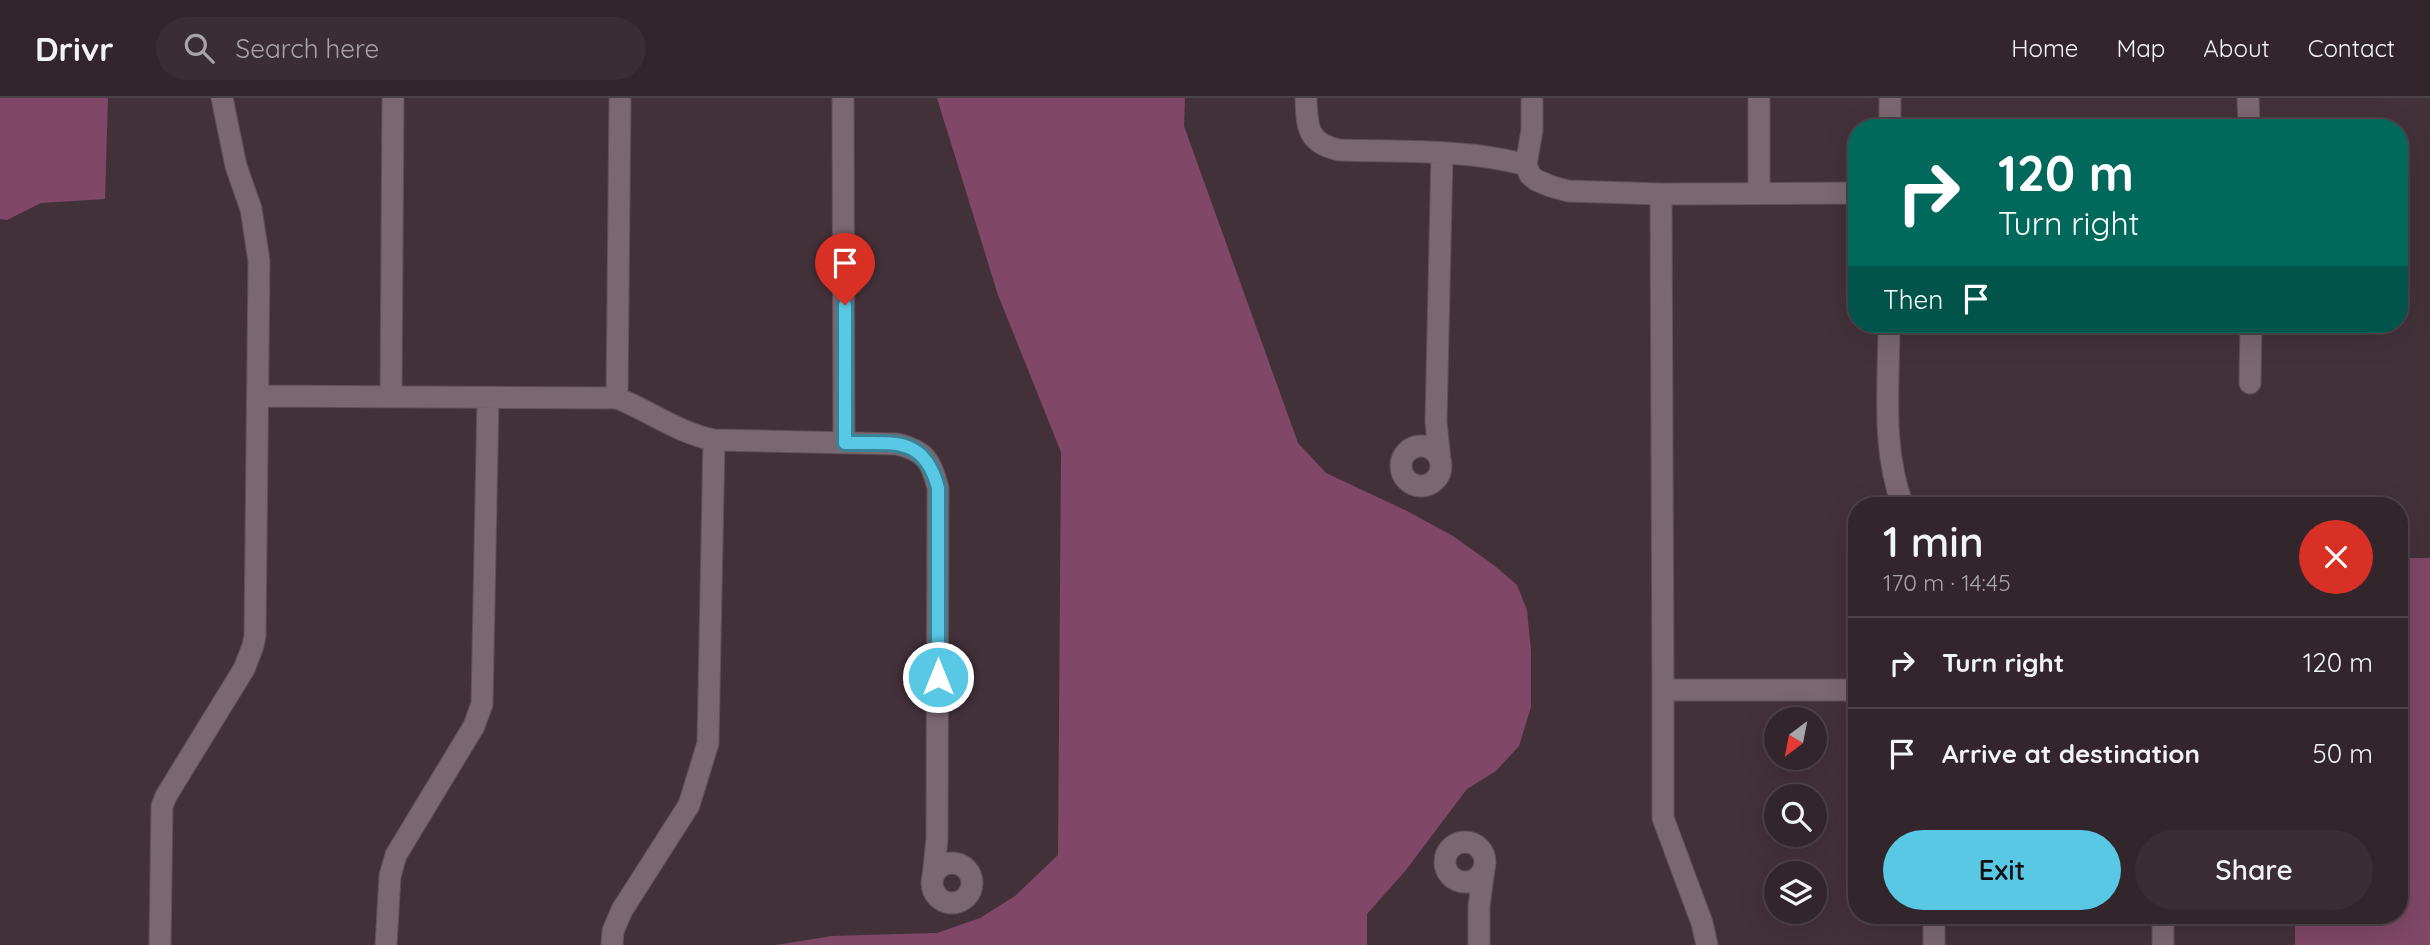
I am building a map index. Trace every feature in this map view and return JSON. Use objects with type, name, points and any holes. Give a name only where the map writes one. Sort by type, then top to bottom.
[{"type":"street","points":[[160,945],[162,806],[244,669],[253,646],[259,261],[251,209],[236,166],[222,98]]},
{"type":"street","points":[[391,396],[393,98]]},
{"type":"street","points":[[617,398],[620,98]]},
{"type":"street","points":[[1306,98],[1310,131],[1315,141],[1324,147],[1504,159],[1526,165]]},
{"type":"street","points":[[1532,98],[1532,130],[1526,165],[1530,175],[1536,180],[1569,191],[1661,194],[1848,192]]},
{"type":"street","points":[[1759,98],[1759,193]]},
{"type":"street","points":[[1890,98],[1890,119]]},
{"type":"street","points":[[2248,98],[2249,119]]},
{"type":"street","points":[[845,443],[847,103]]},
{"type":"street","points":[[1436,422],[1433,432],[1419,446],[1408,451],[1401,462],[1403,475],[1418,486],[1431,483],[1439,473],[1440,460],[1436,422],[1442,154]]},
{"type":"street","points":[[1661,194],[1663,818],[1702,923],[1707,945]]},
{"type":"street","points":[[1889,333],[1889,446],[1891,472],[1900,497]]},
{"type":"street","points":[[2250,383],[2251,333]]},
{"type":"street","points":[[258,396],[617,398],[697,437],[714,440],[897,444],[924,455],[930,463],[938,488],[937,839],[932,884],[937,896],[948,903],[960,901],[970,892],[972,880],[965,869],[954,863],[941,850],[937,839]]},
{"type":"street","points":[[386,945],[390,876],[396,855],[474,726],[482,704],[488,398]]},
{"type":"street","points":[[612,945],[613,931],[622,910],[690,805],[706,752],[714,440]]},
{"type":"street","points":[[1419,446],[1432,449],[1440,460]]},
{"type":"street","points":[[1663,690],[1848,690]]},
{"type":"street","points":[[1479,906],[1475,896],[1463,882],[1451,876],[1448,871],[1446,858],[1452,847],[1464,842],[1476,845],[1484,856],[1479,906],[1479,945]]},
{"type":"street","points":[[933,877],[941,866],[954,863]]},
{"type":"street","points":[[1463,882],[1476,879],[1484,869]]},
{"type":"street","points":[[1934,924],[1934,945]]},
{"type":"street","points":[[2163,924],[2163,945]]},
{"type":"shaded area","points":[[0,98],[108,98],[105,199],[41,203],[7,220],[0,219]]},
{"type":"shaded area","points":[[937,98],[1185,98],[1184,126],[1298,443],[1326,473],[1453,536],[1517,585],[1527,610],[1531,651],[1531,707],[1519,746],[1496,771],[1467,789],[1406,870],[1367,914],[1367,945],[776,945],[832,936],[937,933],[980,918],[1015,896],[1058,855],[1061,452],[998,295]]},
{"type":"shaded area","points":[[2408,558],[2430,558],[2430,945],[2295,945],[2295,924],[2408,924]]},
{"type":"route","points":[[845,305],[845,443],[897,444],[912,448],[924,455],[930,463],[938,488],[938,677]]}]
